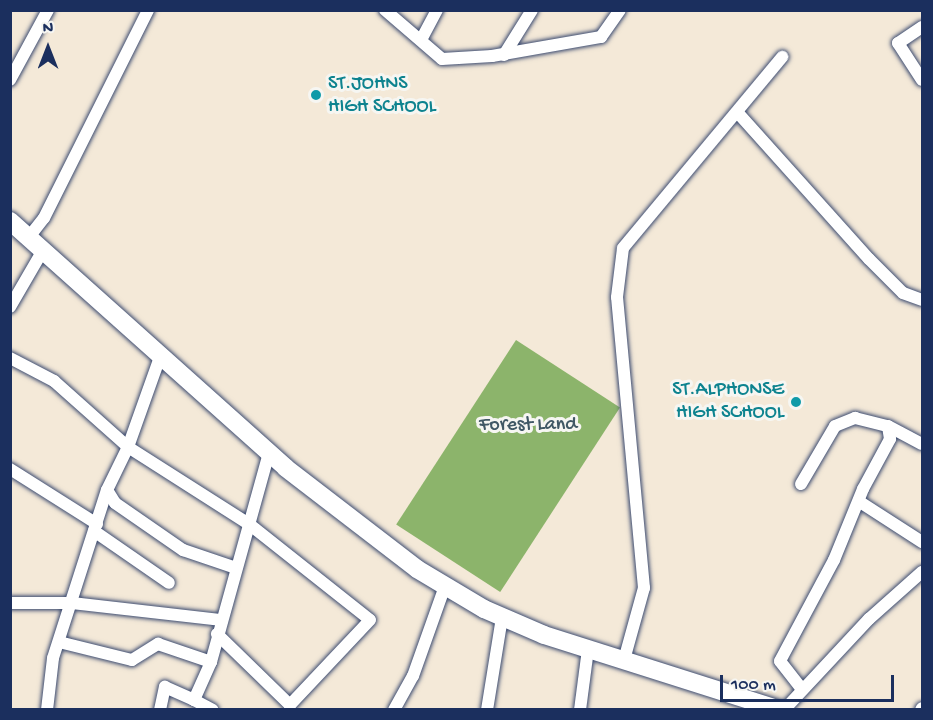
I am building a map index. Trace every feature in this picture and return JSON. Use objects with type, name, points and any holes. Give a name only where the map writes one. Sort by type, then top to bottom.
[{"type":"street","points":[[10,80],[48,10]]},
{"type":"street","points":[[29,237],[44,218],[148,10]]},
{"type":"street","points":[[385,10],[442,59],[504,55],[601,37],[620,10]]},
{"type":"street","points":[[421,40],[437,10]]},
{"type":"street","points":[[504,55],[532,10]]},
{"type":"street","points":[[922,27],[898,43],[922,80]]},
{"type":"street","points":[[624,660],[644,588],[617,297],[623,248],[738,113],[782,57]]},
{"type":"street","points":[[738,113],[868,259],[903,293],[922,300]]},
{"type":"street","points":[[10,221],[269,453],[417,569],[502,617],[588,649],[783,710],[801,688],[922,572]]},
{"type":"street","points":[[10,307],[43,250]]},
{"type":"street","points":[[47,710],[59,642],[107,490],[128,447],[160,357]]},
{"type":"street","points":[[10,358],[54,381],[128,447],[249,524],[370,620],[290,705],[217,634]]},
{"type":"street","points":[[801,484],[835,426],[855,418],[888,426],[922,444]]},
{"type":"street","points":[[801,688],[780,661],[860,502],[863,489],[890,439],[888,426]]},
{"type":"street","points":[[194,700],[211,662],[269,453]]},
{"type":"street","points":[[10,469],[169,583]]},
{"type":"street","points":[[107,490],[115,503],[183,550],[236,568]]},
{"type":"street","points":[[860,502],[922,542]]},
{"type":"street","points":[[394,710],[413,676],[445,586]]},
{"type":"street","points":[[10,603],[72,603],[222,620]]},
{"type":"street","points":[[487,710],[502,617]]},
{"type":"street","points":[[59,642],[132,660],[158,644],[211,662]]},
{"type":"street","points":[[580,710],[588,649]]},
{"type":"street","points":[[160,710],[165,687],[213,710]]},
{"type":"green space","name":"Forest Land","points":[[516,340],[620,408],[500,592],[396,525]]},
{"type":"place","name":"ST.JOHNS HIGH SCHOOL","points":[[316,95]]},
{"type":"place","name":"ST.ALPHONSE HIGH SCHOOL","points":[[796,402]]}]
